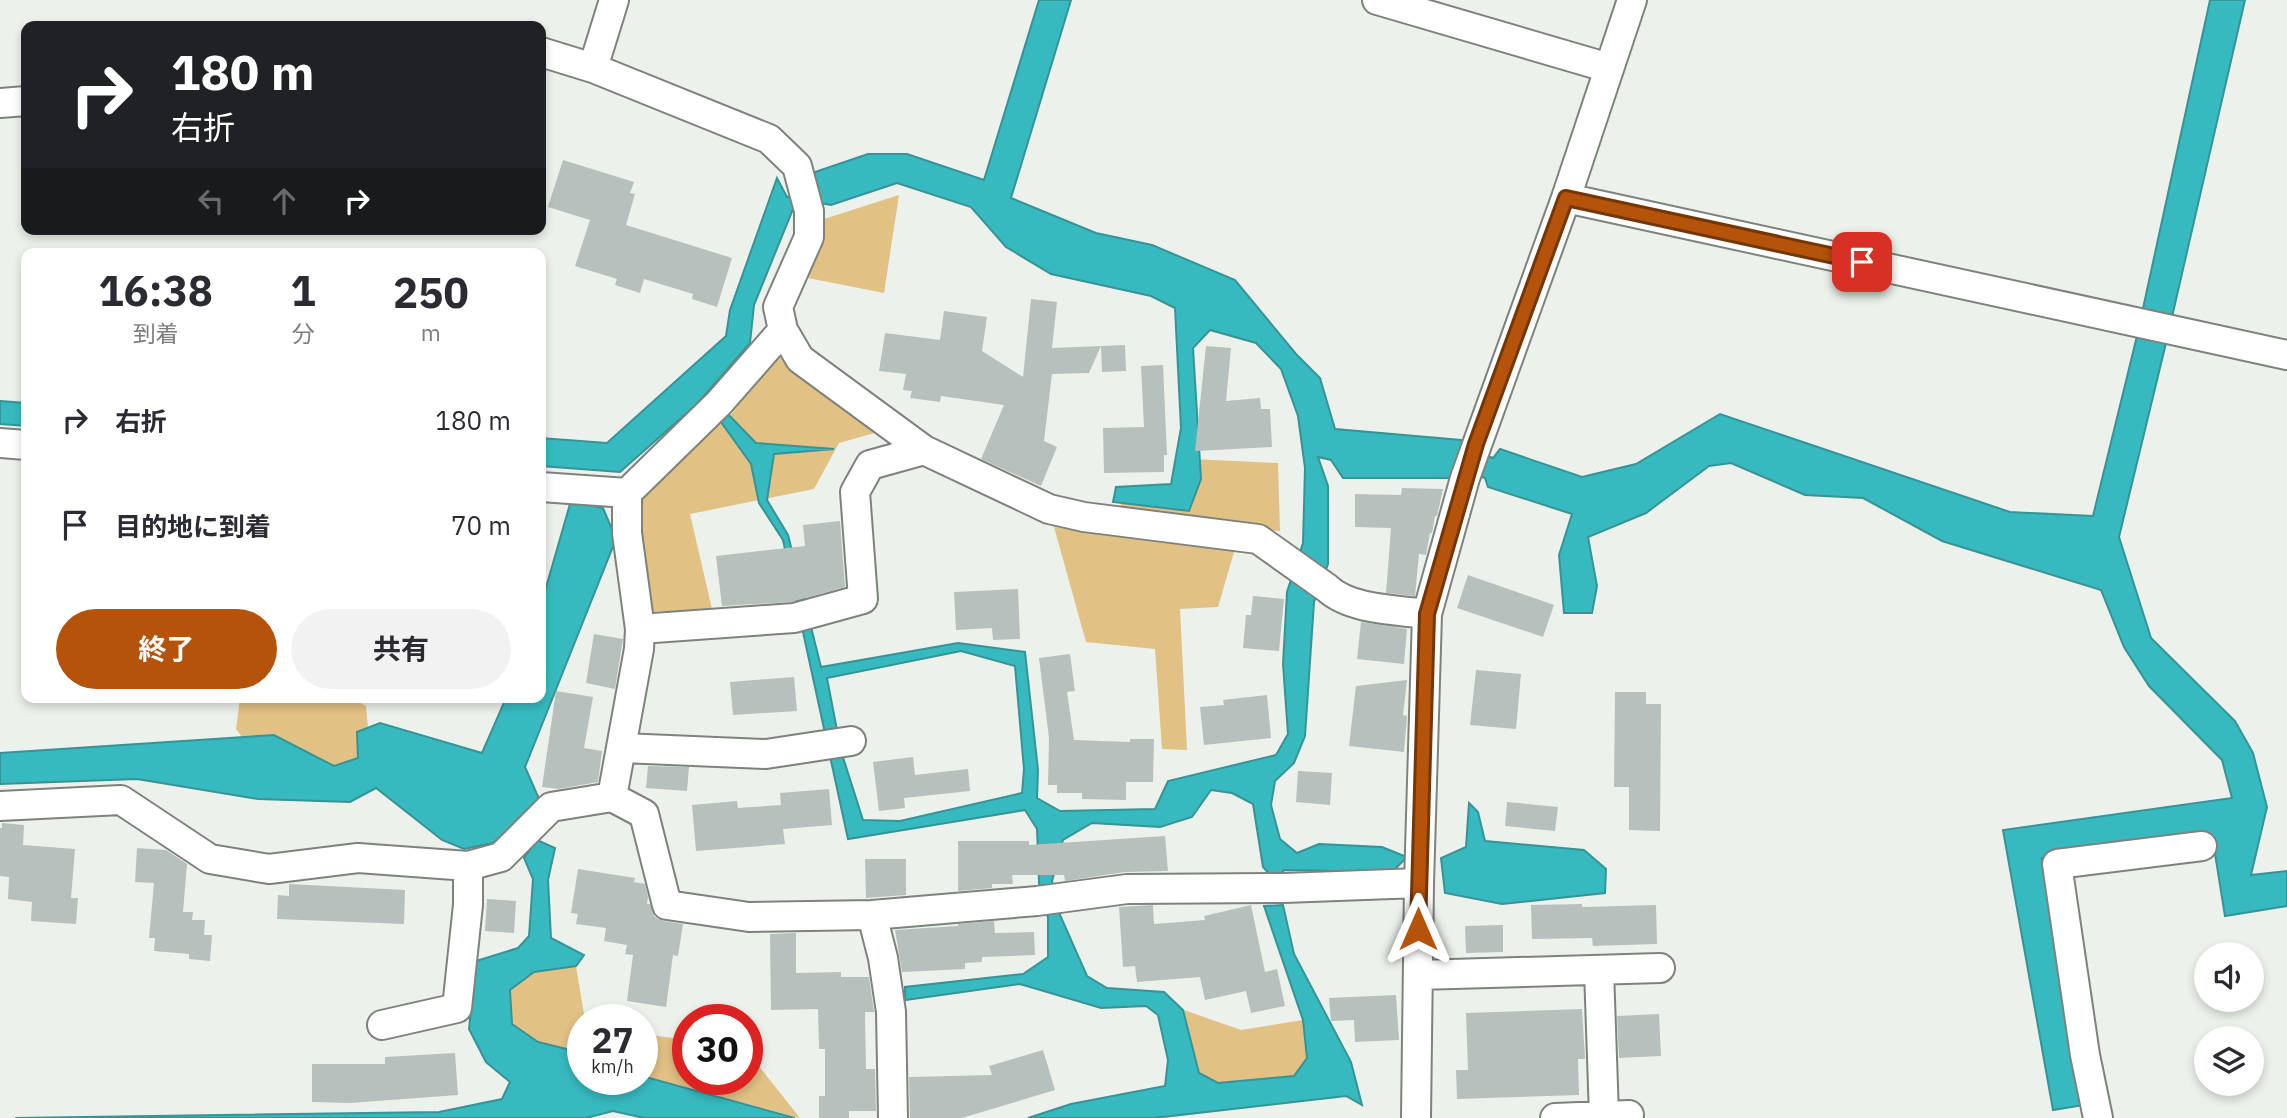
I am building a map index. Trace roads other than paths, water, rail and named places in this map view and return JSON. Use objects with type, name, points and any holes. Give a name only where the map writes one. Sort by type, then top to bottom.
[{"type":"street","points":[[593,68],[614,0]]},
{"type":"street","points":[[1377,0],[1609,68]]},
{"type":"street","points":[[1416,1118],[1419,883],[1427,614],[1476,444],[1566,198],[1632,0]]},
{"type":"street","points":[[546,54],[593,68],[769,139],[797,166],[807,200],[810,237],[778,307],[783,330],[800,359],[924,450],[1049,509],[1084,517],[1258,539],[1336,597],[1355,604],[1427,614]]},
{"type":"street","points":[[0,103],[21,101]]},
{"type":"street","points":[[1566,198],[2287,355]]},
{"type":"street","points":[[612,797],[639,649],[627,533],[627,493],[719,403],[783,330]]},
{"type":"street","points":[[0,443],[21,445]]},
{"type":"street","points":[[639,629],[805,615],[863,599],[855,492],[870,465],[924,450]]},
{"type":"street","points":[[546,487],[627,493]]},
{"type":"street","points":[[622,748],[766,754],[851,741]]},
{"type":"street","points":[[0,806],[121,800],[210,859],[269,869],[358,858],[468,866],[501,857],[551,807],[612,797],[644,814],[667,905],[749,917],[872,915],[1051,899],[1127,889],[1419,883]]},
{"type":"street","points":[[2098,1118],[2085,1055],[2057,864],[2202,846]]},
{"type":"street","points":[[382,1025],[457,1008],[468,905],[468,866]]},
{"type":"street","points":[[872,915],[883,958],[891,1012],[893,1118]]},
{"type":"street","points":[[1418,975],[1660,968]]},
{"type":"street","points":[[1555,1118],[1617,1116],[1599,970]]},
{"type":"water","points":[[1039,0],[1071,0],[1011,198],[1096,233],[1152,245],[1235,280],[1296,354],[1320,378],[1335,429],[1461,440],[1465,448],[1493,458],[1500,449],[1582,477],[1636,464],[1720,414],[2010,512],[2093,516],[2137,336],[2210,0],[2245,0],[2119,537],[2151,638],[2235,721],[2253,753],[2267,807],[2251,875],[2287,871],[2287,906],[2225,916],[2212,835],[2042,858],[2084,1105],[2053,1110],[2003,830],[2232,798],[2222,760],[2149,686],[2124,647],[2101,590],[1942,541],[1863,498],[1805,495],[1731,463],[1709,466],[1646,513],[1588,537],[1597,586],[1592,613],[1564,613],[1559,555],[1572,514],[1488,487],[1485,478],[1460,470],[1448,478],[1343,478],[1331,460],[1318,457],[1328,486],[1328,564],[1314,602],[1305,736],[1294,763],[1275,781],[1271,805],[1280,839],[1297,853],[1319,844],[1382,847],[1407,857],[1392,872],[1284,870],[1276,881],[1263,867],[1253,804],[1232,793],[1211,790],[1192,817],[1160,827],[1092,823],[1063,840],[1052,881],[1060,915],[1087,976],[1107,988],[1164,992],[1183,1010],[1199,1073],[1218,1083],[1294,1076],[1307,1058],[1303,1020],[1264,906],[1283,905],[1294,954],[1351,1062],[1362,1105],[1346,1096],[1154,1118],[1028,1118],[1071,1104],[1165,1086],[1168,1060],[1158,1015],[1146,1006],[1101,1008],[1020,984],[905,1000],[905,987],[1023,974],[1048,957],[1048,918],[1039,883],[1037,829],[1025,810],[848,839],[783,540],[759,503],[751,464],[716,415],[724,410],[756,443],[834,449],[774,454],[767,500],[788,535],[821,667],[958,643],[1025,652],[1038,770],[1037,798],[1060,811],[1155,809],[1168,781],[1276,755],[1288,734],[1283,664],[1287,592],[1303,543],[1305,468],[1298,416],[1281,369],[1256,343],[1210,330],[1193,348],[1201,479],[1189,511],[1113,502],[1116,487],[1171,484],[1181,428],[1175,308],[1151,296],[1051,274],[1006,247],[971,207],[897,183],[831,205],[820,203],[793,209],[754,305],[750,343],[697,404],[620,472],[546,466],[546,438],[607,443],[726,336],[730,310],[777,178],[787,197],[812,191],[815,172],[868,154],[907,154],[984,180]],"holes":[[[961,651],[1015,666],[1024,769],[1022,793],[900,821],[863,820],[841,751],[827,678]]]},
{"type":"water","points":[[0,401],[21,403],[21,426],[0,424]]},
{"type":"water","points":[[570,504],[603,508],[616,539],[525,767],[540,801],[493,843],[464,849],[442,840],[376,788],[350,802],[258,799],[137,779],[0,784],[0,753],[274,735],[334,766],[358,758],[357,732],[380,723],[482,753],[504,703],[546,703],[546,588]]},
{"type":"water","points":[[1469,803],[1478,812],[1485,841],[1584,850],[1606,869],[1605,893],[1502,904],[1445,893],[1441,858],[1466,847]]},
{"type":"water","points":[[537,840],[555,848],[548,880],[551,938],[584,955],[576,966],[534,972],[510,990],[512,1024],[538,1042],[567,1049],[567,1095],[658,1095],[658,1080],[672,1084],[672,1095],[711,1095],[795,1118],[644,1118],[613,1111],[586,1118],[15,1118],[439,1112],[502,1099],[510,1082],[486,1062],[469,1029],[476,961],[518,948],[529,936],[533,879],[524,858]]}]
